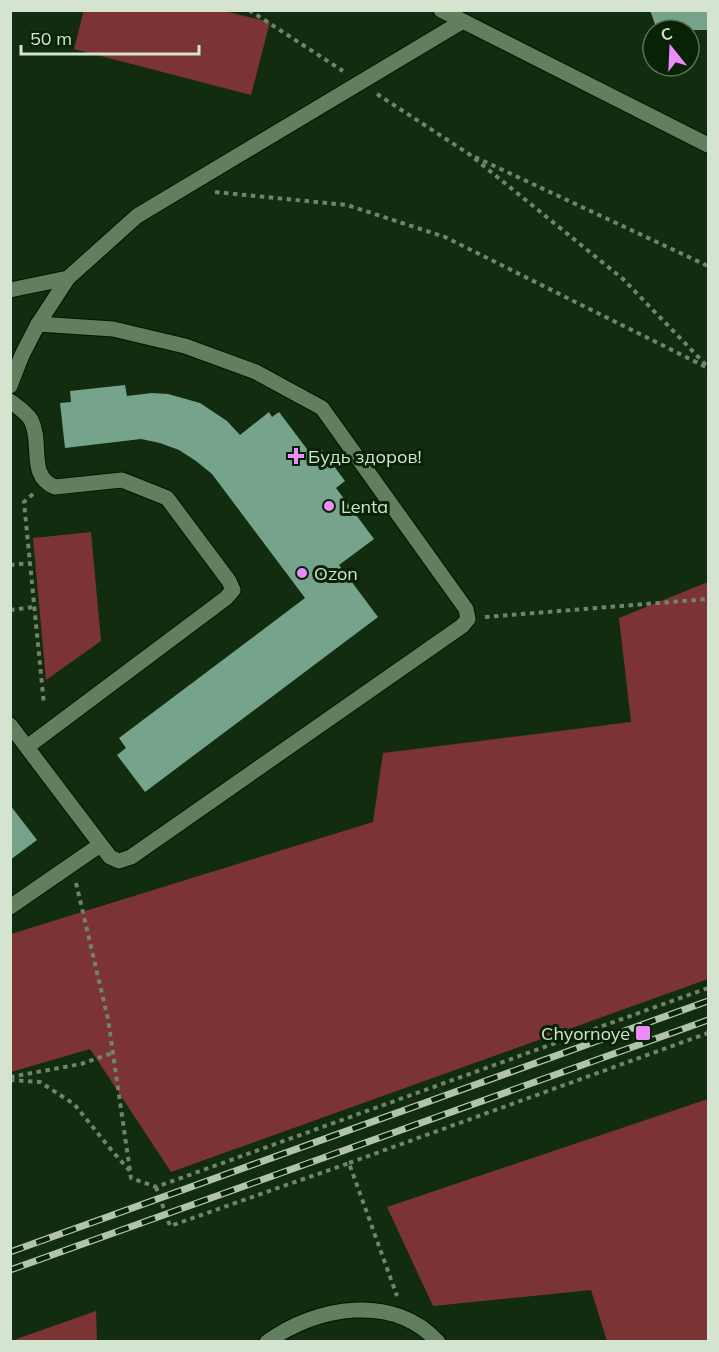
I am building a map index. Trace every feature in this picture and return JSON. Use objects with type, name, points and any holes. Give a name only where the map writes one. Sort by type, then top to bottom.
[{"type":"street","points":[[441,10],[708,145]]},
{"type":"street","points":[[10,386],[22,355],[38,324],[68,278],[137,216],[463,21]]},
{"type":"street","points":[[10,290],[68,278]]},
{"type":"street","points":[[10,725],[110,857],[119,861],[131,857],[462,626],[468,619],[466,609],[322,408],[256,372],[185,346],[113,329],[38,324]]},
{"type":"street","points":[[10,401],[25,412],[31,420],[35,431],[39,475],[44,483],[54,487],[122,480],[167,498],[229,581],[233,590],[226,598],[27,747]]},
{"type":"street","points":[[10,908],[100,844]]},
{"type":"street","points":[[267,1341],[300,1324],[340,1312],[377,1310],[416,1321],[438,1341]]},
{"type":"path","points":[[249,10],[469,154],[623,279],[708,368]]},
{"type":"path","points":[[469,154],[708,266]]},
{"type":"path","points":[[183,189],[347,205],[445,237],[708,368]]},
{"type":"path","points":[[44,483],[24,502],[44,705]]},
{"type":"path","points":[[10,565],[30,563]]},
{"type":"path","points":[[468,619],[708,599]]},
{"type":"path","points":[[10,610],[34,607]]},
{"type":"path","points":[[70,866],[80,896],[108,1019],[131,1178],[156,1187],[708,988]]},
{"type":"path","points":[[156,1187],[170,1226],[708,1033]]},
{"type":"path","points":[[10,1078],[81,1064],[112,1053]]},
{"type":"path","points":[[10,1078],[40,1082],[74,1104],[130,1171]]},
{"type":"path","points":[[349,1163],[405,1317]]},
{"type":"shaded area","points":[[84,10],[224,11],[270,22],[251,95],[74,49]]},
{"type":"shaded area","points":[[91,532],[101,641],[46,680],[33,538]]},
{"type":"shaded area","points":[[708,582],[708,979],[171,1172],[90,1049],[11,1072],[11,934],[373,822],[383,753],[631,722],[619,618]]},
{"type":"shaded area","points":[[708,1099],[708,1341],[607,1341],[591,1290],[433,1306],[387,1207]]},
{"type":"shaded area","points":[[96,1311],[97,1341],[11,1341]]},
{"type":"building","points":[[650,10],[708,10],[708,30],[701,30],[701,18],[653,18]]},
{"type":"building","points":[[125,385],[127,396],[168,394],[200,403],[227,421],[240,435],[269,412],[272,417],[279,412],[313,457],[322,450],[345,481],[336,488],[374,539],[339,565],[378,617],[145,792],[117,755],[126,748],[119,738],[305,598],[212,474],[179,450],[141,439],[65,448],[60,403],[71,402],[70,391]]},
{"type":"building","points":[[10,805],[37,840],[10,860]]},
{"type":"railway","points":[[10,1252],[708,1001]]},
{"type":"railway","points":[[10,1270],[708,1020]]},
{"type":"place","name":"Будь здоров!","points":[[296,456]]},
{"type":"place","name":"Lenta","points":[[329,506]]},
{"type":"place","name":"Ozon","points":[[302,573]]},
{"type":"place","name":"Chyornoye","points":[[643,1033]]}]
